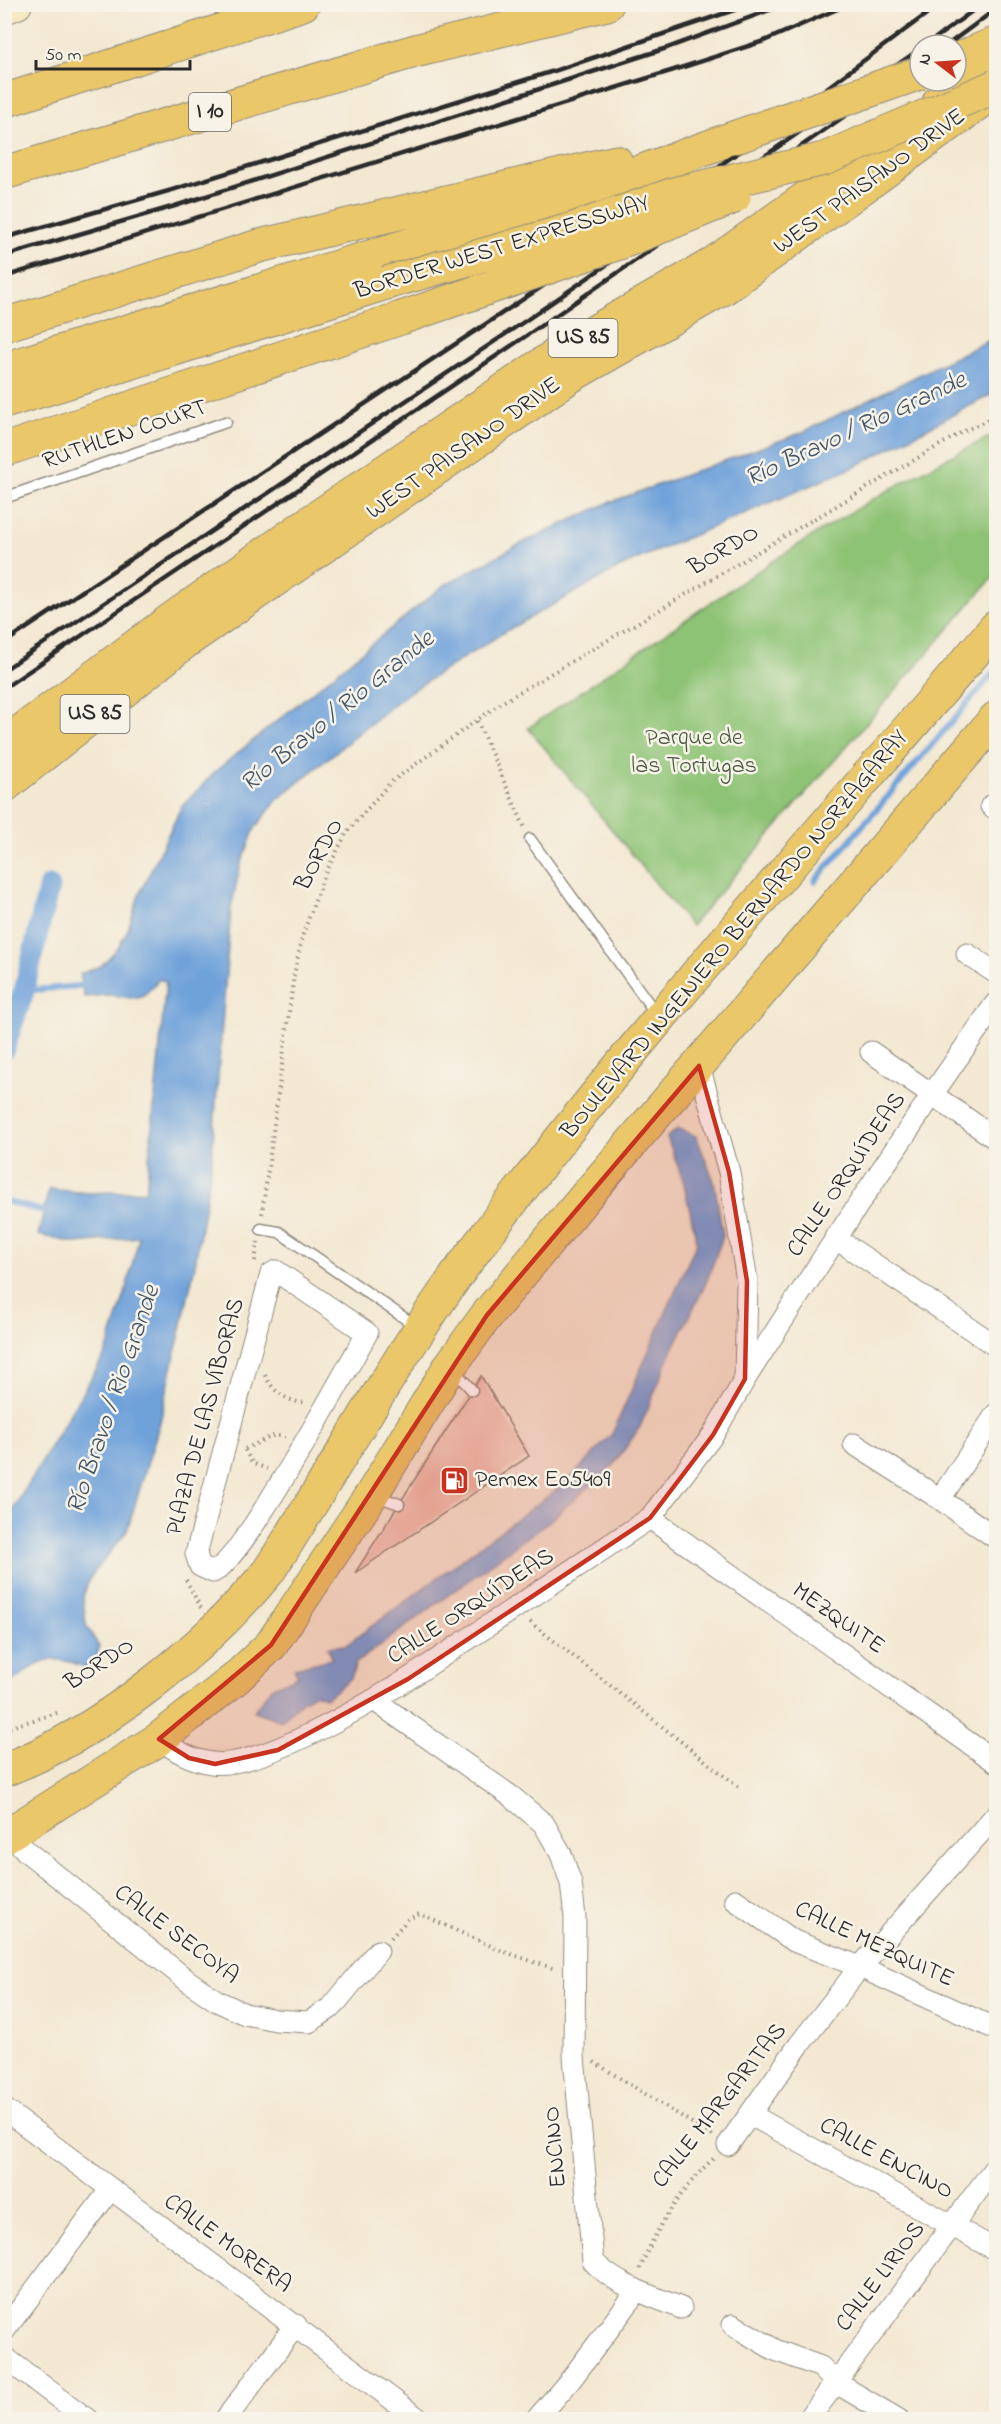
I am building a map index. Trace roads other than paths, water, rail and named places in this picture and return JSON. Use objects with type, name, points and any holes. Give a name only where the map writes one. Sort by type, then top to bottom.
[{"type":"main road","points":[[4,101],[303,4]]},
{"type":"main road","name":"I 10","points":[[4,172],[415,51],[521,4]]},
{"type":"main road","points":[[415,51],[607,4]]},
{"type":"main road","points":[[968,55],[996,43]]},
{"type":"main road","name":"WEST PAISANO DRIVE","points":[[4,786],[178,631],[566,348],[711,265],[996,62]]},
{"type":"main road","points":[[4,89],[100,70]]},
{"type":"main road","name":"BORDER WEST EXPRESSWAY","points":[[4,402],[383,269],[598,188],[908,78]]},
{"type":"main road","name":"WEST PAISANO DRIVE","points":[[4,744],[569,377],[724,288],[996,88]]},
{"type":"main road","name":"BORDER WEST EXPRESSWAY","points":[[4,369],[383,269],[573,229],[677,194],[824,159],[996,88]]},
{"type":"main road","points":[[4,325],[259,246],[602,164],[736,138]]},
{"type":"main road","points":[[4,450],[625,241],[824,159]]},
{"type":"main road","name":"BOULEVARD INGENIERO BERNARDO NORZAGARAY","points":[[4,1770],[69,1740],[108,1715],[198,1645],[238,1608],[268,1572],[419,1328],[480,1244],[659,1017],[996,627]]},
{"type":"main road","points":[[7,1835],[159,1739],[235,1679],[271,1645],[386,1499],[403,1442],[450,1366],[487,1315],[578,1205],[996,718]]},
{"type":"main road","points":[[366,1416],[403,1442]]},
{"type":"street","points":[[4,9],[17,4]]},
{"type":"street","points":[[967,954],[996,973]]},
{"type":"street","name":"CALLE ORQUÍDEAS","points":[[159,1739],[189,1758],[215,1764],[278,1750],[374,1700],[516,1610],[650,1518],[713,1435],[745,1379],[835,1238],[996,1003]]},
{"type":"street","points":[[871,1052],[996,1139]]},
{"type":"street","name":"CALLE ORQUÍDEAS","points":[[699,1066],[729,1172],[747,1281],[745,1379]]},
{"type":"street","points":[[835,1238],[996,1346]]},
{"type":"street","name":"PLAZA DE LAS VÍBORAS","points":[[276,1271],[367,1334],[256,1522],[226,1562],[213,1572],[200,1566],[196,1554],[271,1274],[276,1271]]},
{"type":"street","points":[[940,1498],[996,1414]]},
{"type":"street","points":[[854,1444],[940,1498],[996,1538]]},
{"type":"street","name":"MEZQUITE","points":[[650,1518],[996,1762]]},
{"type":"street","name":"ENCINO","points":[[374,1700],[512,1797],[544,1824],[561,1854],[571,1883],[575,1917],[574,2057],[593,2261],[600,2269],[635,2289]]},
{"type":"street","name":"CALLE MARGARITAS","points":[[728,2145],[799,2045],[860,1967],[995,1822]]},
{"type":"street","name":"CALLE SECOYA","points":[[7,1835],[188,1981],[217,2001],[245,2014],[276,2020],[309,2022],[332,2007],[378,1951]]},
{"type":"street","name":"CALLE MEZQUITE","points":[[735,1900],[794,1941],[860,1967],[996,2029]]},
{"type":"street","name":"CALLE MORERA","points":[[4,2109],[110,2190],[296,2325],[420,2420]]},
{"type":"street","name":"CALLE ENCINO","points":[[751,2115],[953,2224],[996,2250]]},
{"type":"street","name":"CALLE LIRIOS","points":[[808,2420],[996,2166]]},
{"type":"street","points":[[4,2331],[110,2190]]},
{"type":"street","points":[[536,2420],[573,2378],[629,2302],[635,2289],[681,2308]]},
{"type":"street","points":[[225,2420],[296,2325]]},
{"type":"street","points":[[733,2325],[775,2350],[821,2367],[835,2382],[899,2420]]},
{"type":"street","points":[[4,2357],[88,2420]]},
{"type":"lane","name":"RUTHLEN COURT","points":[[4,498],[226,422]]},
{"type":"lane","points":[[530,839],[659,1017]]},
{"type":"lane","points":[[261,1229],[279,1232],[419,1328]]},
{"type":"lane","points":[[450,1366],[472,1390]]},
{"type":"water","name":"Río Bravo / Rio Grande","points":[[996,337],[996,392],[854,467],[626,564],[506,631],[408,693],[278,799],[255,828],[240,867],[231,908],[211,1168],[194,1270],[160,1422],[127,1531],[89,1579],[83,1597],[86,1625],[99,1647],[94,1671],[66,1661],[47,1661],[38,1664],[5,1686],[5,1523],[106,1353],[125,1294],[139,1237],[75,1243],[38,1235],[49,1189],[88,1193],[146,1191],[166,982],[159,979],[142,996],[132,998],[109,995],[84,997],[80,974],[101,966],[118,948],[128,929],[139,895],[182,806],[218,769],[443,586],[520,544],[608,503],[801,433]]},
{"type":"water","points":[[678,1129],[696,1136],[714,1181],[723,1236],[706,1283],[671,1353],[640,1427],[613,1466],[552,1519],[356,1663],[351,1678],[326,1698],[315,1693],[302,1701],[281,1721],[254,1711],[271,1688],[298,1676],[294,1668],[332,1659],[328,1647],[346,1645],[567,1482],[612,1434],[697,1242],[683,1180],[667,1137]]},
{"type":"waterway","points":[[815,881],[996,670]]},
{"type":"waterway","points":[[4,1049],[24,991],[49,886]]},
{"type":"waterway","points":[[24,991],[89,985]]},
{"type":"waterway","points":[[4,1201],[50,1213]]},
{"type":"railway","points":[[4,238],[172,190],[557,70],[752,4]]},
{"type":"railway","points":[[4,256],[175,206],[667,48],[786,4]]},
{"type":"railway","points":[[4,277],[764,41],[849,4]]},
{"type":"railway","points":[[4,643],[611,241],[762,136],[940,4]]},
{"type":"railway","points":[[942,33],[982,4]]},
{"type":"railway","points":[[963,33],[996,9]]},
{"type":"railway","points":[[4,670],[528,319],[908,57]]},
{"type":"railway","points":[[4,688],[526,336],[908,72]]},
{"type":"place","name":"Pemex E05409","points":[[454,1480]]},
{"type":"park label","name":"Parque de las Tortugas","points":[[694,752]]}]
